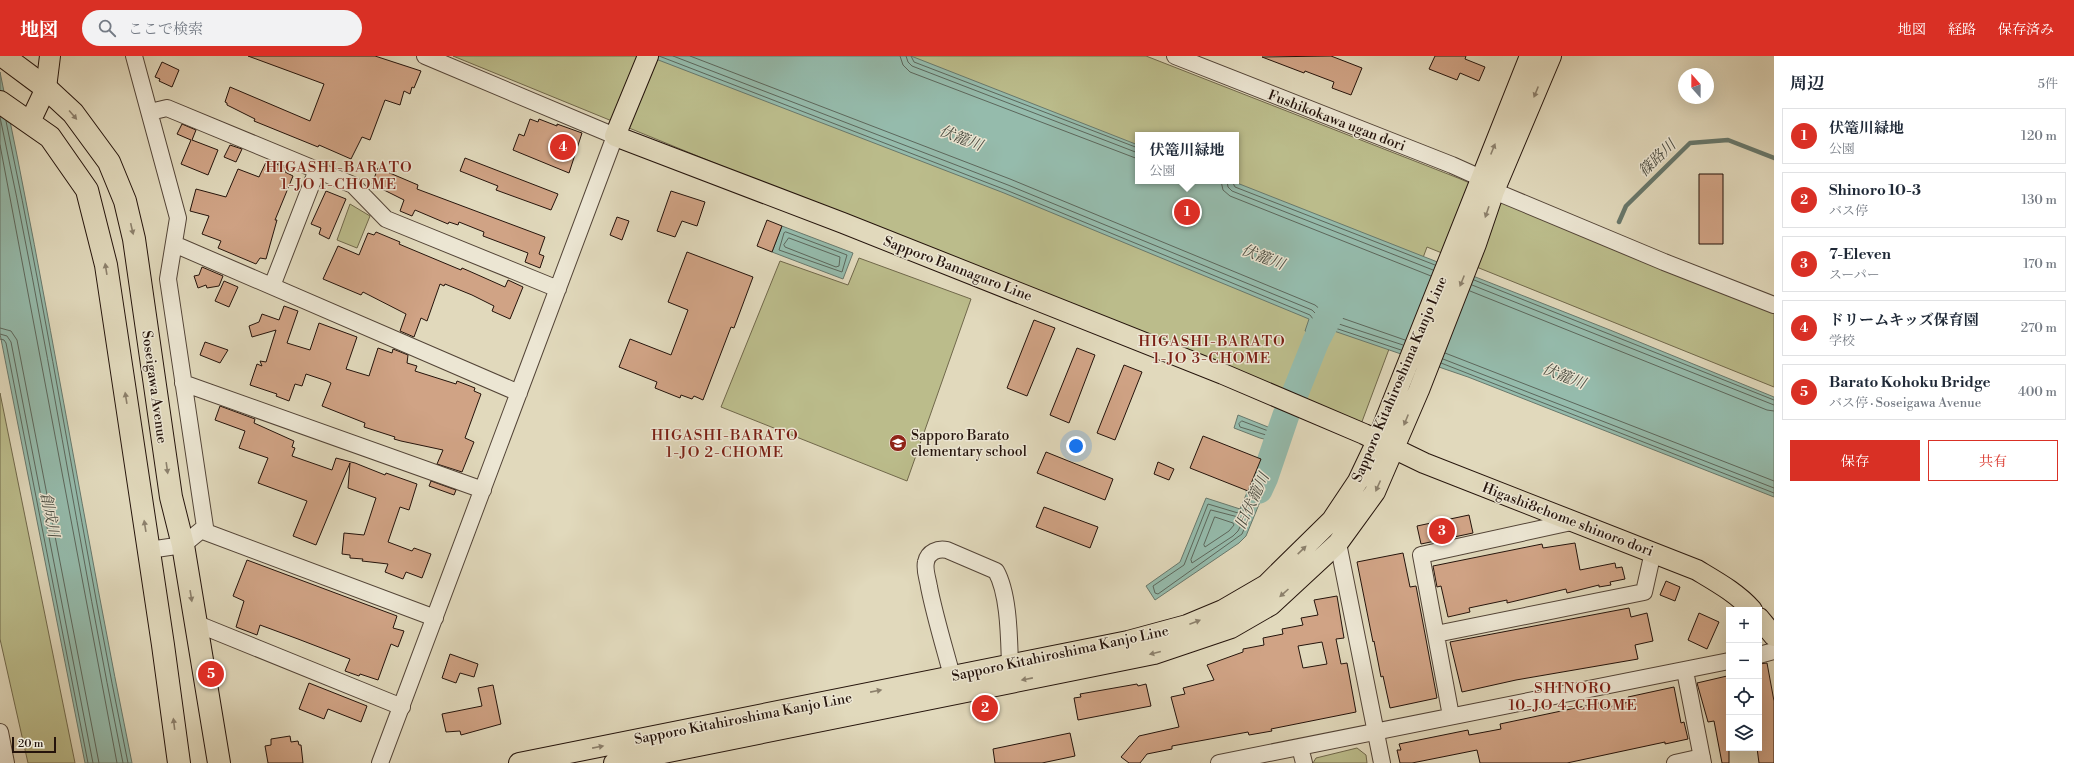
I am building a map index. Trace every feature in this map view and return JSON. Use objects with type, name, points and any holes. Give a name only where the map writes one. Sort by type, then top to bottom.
[{"type":"highway","name":"Soseigawa Avenue","points":[[6,58],[46,88],[73,113],[109,162],[125,201],[134,239],[171,497],[183,545],[218,763]]},
{"type":"highway","points":[[5,105],[50,137],[87,190],[106,265],[149,550],[179,763]]},
{"type":"main road","points":[[30,122],[46,88],[50,56]]},
{"type":"main road","points":[[615,136],[648,56]]},
{"type":"main road","name":"Sapporo Kitahiroshima Kanjo Line","points":[[614,763],[1146,655],[1194,642],[1231,628],[1270,605],[1338,543],[1375,492],[1394,450],[1410,387],[1488,185],[1530,56]]},
{"type":"main road","name":"Sapporo Kitahiroshima Kanjo Line","points":[[1488,185],[1551,56]]},
{"type":"main road","name":"Sapporo Bannaguro Line","points":[[615,136],[843,223],[1188,360],[1376,441]]},
{"type":"main road","name":"Sapporo Kitahiroshima Kanjo Line","points":[[519,763],[1128,641],[1187,625],[1223,610],[1266,585],[1332,520],[1358,481],[1376,441],[1410,387]]},
{"type":"main road","name":"Higashi8chome shinoro dori","points":[[1376,441],[1394,450],[1576,521],[1704,574],[1729,589],[1749,607]]},
{"type":"main road","points":[[1762,622],[1774,636]]},
{"type":"street","points":[[134,56],[178,218],[168,279],[205,527],[203,531],[183,545],[149,550]]},
{"type":"street","points":[[380,763],[615,136],[425,56]]},
{"type":"street","name":"Fushikokawa ugan dori","points":[[1175,56],[1488,185],[1664,262],[1774,305]]},
{"type":"street","points":[[150,112],[168,108],[353,185],[386,219],[558,289]]},
{"type":"street","points":[[272,286],[317,170]]},
{"type":"street","points":[[174,244],[519,393]]},
{"type":"street","points":[[183,382],[483,490]]},
{"type":"street","points":[[1451,716],[1421,555],[1576,521]]},
{"type":"street","points":[[203,531],[435,618]]},
{"type":"street","points":[[1338,543],[1382,763]]},
{"type":"street","points":[[952,676],[932,601],[926,568],[927,558],[939,550],[947,550],[996,571],[1000,582],[1008,624],[1010,665]]},
{"type":"street","points":[[1436,634],[1644,592],[1653,552]]},
{"type":"street","points":[[195,623],[402,707]]},
{"type":"street","points":[[1762,654],[1774,651]]},
{"type":"street","points":[[1219,763],[1726,662]]},
{"type":"street","points":[[1674,763],[1703,760],[1685,670]]},
{"type":"street","points":[[0,732],[6,763]]},
{"type":"street","points":[[1300,747],[1304,763]]},
{"type":"shaded area","points":[[453,56],[1146,56],[1458,178],[1774,312],[1774,387],[1427,247],[1360,427]]},
{"type":"shaded area","points":[[350,204],[370,216],[357,248],[337,240]]},
{"type":"shaded area","points":[[859,258],[971,299],[907,481],[721,407],[780,261],[848,285]]},
{"type":"shaded area","points":[[0,393],[75,763],[28,763],[0,639]]},
{"type":"shaded area","points":[[1357,748],[1366,755],[1367,763],[1313,763],[1316,758]]},
{"type":"water","name":"伏籠川","points":[[648,56],[911,56],[1135,144],[1135,184],[1239,184],[1610,330],[1774,397],[1774,497],[1468,377],[1334,331],[1330,341],[1325,339],[1323,344],[1308,338],[1310,333],[1305,331],[1309,319],[1004,193]]},
{"type":"water","name":"創成川","points":[[0,72],[18,158],[98,590],[132,763],[85,763],[0,334]]},
{"type":"water","points":[[782,226],[853,253],[843,279],[772,252]]},
{"type":"water","points":[[1298,365],[1312,370],[1300,398],[1287,393]]},
{"type":"water","points":[[1238,415],[1273,429],[1276,420],[1289,425],[1283,444],[1260,438],[1234,428]]},
{"type":"water","points":[[1264,453],[1278,458],[1246,536],[1239,543],[1155,600],[1146,586],[1180,562],[1206,498],[1240,509]]},
{"type":"building","points":[[248,56],[375,56],[421,71],[414,88],[412,87],[410,94],[404,91],[400,105],[385,100],[370,140],[362,137],[351,159],[319,145],[318,147],[254,121],[255,119],[227,105],[225,102],[230,87],[310,121],[324,84]]},
{"type":"building","points":[[1331,56],[1362,68],[1351,95],[1332,88],[1334,82],[1305,71],[1304,73],[1262,57]]},
{"type":"building","points":[[1435,56],[1466,56],[1465,59],[1485,67],[1479,81],[1460,73],[1457,80],[1429,69]]},
{"type":"building","points":[[162,62],[179,70],[172,87],[159,81],[160,79],[155,77]]},
{"type":"building","points":[[530,119],[538,122],[539,119],[582,133],[569,173],[513,150],[519,134],[524,136]]},
{"type":"building","points":[[182,124],[196,130],[192,140],[218,150],[208,175],[181,164],[191,140],[177,134]]},
{"type":"building","points":[[230,145],[242,149],[236,162],[224,157]]},
{"type":"building","points":[[465,158],[558,194],[551,210],[496,190],[498,186],[460,171]]},
{"type":"building","points":[[267,160],[286,168],[285,172],[293,176],[275,220],[277,220],[266,259],[260,258],[256,264],[218,248],[221,241],[202,234],[209,216],[190,211],[196,189],[226,197],[238,169],[259,177]]},
{"type":"building","points":[[378,168],[418,185],[417,189],[545,237],[539,254],[544,256],[540,268],[525,262],[528,253],[483,236],[484,232],[459,222],[458,225],[449,222],[448,224],[415,210],[412,216],[400,211],[404,200],[372,184]]},
{"type":"building","points":[[1699,174],[1723,174],[1723,244],[1699,244]]},
{"type":"building","points":[[326,191],[346,199],[329,239],[319,234],[321,228],[311,224]]},
{"type":"building","points":[[671,191],[705,202],[697,226],[682,221],[675,237],[657,231]]},
{"type":"building","points":[[617,217],[629,221],[622,240],[610,235]]},
{"type":"building","points":[[767,220],[782,226],[772,252],[757,246]]},
{"type":"building","points":[[376,232],[400,242],[399,244],[406,247],[461,270],[462,268],[505,287],[508,280],[523,287],[510,319],[492,311],[494,306],[472,295],[445,284],[444,286],[440,284],[427,321],[421,318],[414,337],[400,331],[406,314],[363,292],[361,295],[323,279],[338,246],[359,255],[368,233],[374,235]]},
{"type":"building","points":[[687,252],[753,277],[734,328],[731,327],[703,400],[694,396],[692,399],[681,395],[680,398],[655,388],[657,382],[619,367],[630,339],[671,355],[688,310],[668,302]]},
{"type":"building","points":[[202,267],[223,276],[219,286],[207,288],[206,285],[198,288],[194,276],[199,275]]},
{"type":"building","points":[[224,281],[238,287],[229,307],[215,301]]},
{"type":"building","points":[[284,306],[298,311],[287,343],[310,350],[319,323],[357,337],[346,369],[369,376],[378,348],[392,353],[393,349],[408,355],[407,363],[417,366],[415,371],[456,384],[457,381],[475,388],[474,391],[481,394],[465,438],[474,442],[462,472],[437,464],[443,450],[394,439],[395,437],[364,427],[365,423],[322,406],[331,383],[327,381],[306,374],[302,386],[295,384],[289,401],[276,396],[277,394],[250,385],[257,364],[262,366],[260,361],[266,362],[276,330],[252,337],[249,326],[259,322],[262,314],[279,320]]},
{"type":"building","points":[[1034,320],[1055,328],[1027,396],[1007,388]]},
{"type":"building","points":[[205,342],[228,350],[220,363],[200,355]]},
{"type":"building","points":[[1077,348],[1095,355],[1069,423],[1050,415]]},
{"type":"building","points":[[1124,365],[1142,372],[1115,440],[1097,433]]},
{"type":"building","points":[[220,406],[255,419],[254,423],[294,441],[292,447],[295,448],[292,456],[332,470],[336,458],[355,463],[385,475],[386,473],[417,484],[409,510],[400,507],[388,542],[412,551],[414,548],[431,554],[422,578],[406,572],[403,579],[385,572],[388,564],[362,561],[363,559],[350,558],[350,555],[342,554],[344,533],[364,535],[376,498],[348,488],[350,463],[316,545],[293,536],[307,501],[258,483],[268,458],[239,448],[245,431],[215,420]]},
{"type":"building","points":[[1203,436],[1261,459],[1248,491],[1190,468]]},
{"type":"building","points":[[1046,452],[1113,479],[1105,500],[1037,473]]},
{"type":"building","points":[[1158,462],[1174,469],[1169,480],[1154,474]]},
{"type":"building","points":[[431,481],[456,490],[454,495],[429,486]]},
{"type":"building","points":[[1044,507],[1098,527],[1090,548],[1036,527]]},
{"type":"building","points":[[1469,515],[1473,533],[1421,544],[1417,526]]},
{"type":"building","points":[[1575,543],[1580,570],[1615,563],[1616,568],[1622,567],[1625,579],[1610,582],[1611,585],[1599,587],[1599,585],[1567,593],[1566,589],[1507,603],[1507,600],[1469,608],[1470,612],[1448,617],[1441,586],[1437,587],[1433,566],[1542,544],[1543,548]]},
{"type":"building","points":[[1403,553],[1410,587],[1416,586],[1437,698],[1390,708],[1383,676],[1381,677],[1374,641],[1373,642],[1357,562]]},
{"type":"building","points":[[247,560],[397,616],[393,628],[404,631],[398,647],[391,644],[378,680],[345,671],[350,659],[298,639],[260,625],[257,635],[236,627],[244,601],[233,596]]},
{"type":"building","points":[[1666,581],[1680,587],[1675,601],[1660,595]]},
{"type":"building","points":[[1337,596],[1344,638],[1336,639],[1341,664],[1347,663],[1356,712],[1271,729],[1272,731],[1249,735],[1248,732],[1172,746],[1172,749],[1147,754],[1140,763],[1129,763],[1121,757],[1139,736],[1179,727],[1171,697],[1185,694],[1183,688],[1214,680],[1207,665],[1243,652],[1243,649],[1264,645],[1263,638],[1283,634],[1282,629],[1303,625],[1301,618],[1318,615],[1314,600]],"holes":[[[1322,642],[1327,664],[1303,668],[1298,646]]]},
{"type":"building","points":[[1629,608],[1631,617],[1647,613],[1653,641],[1635,645],[1638,659],[1516,680],[1462,692],[1450,642]]},
{"type":"building","points":[[1699,613],[1719,622],[1707,649],[1688,640]]},
{"type":"building","points":[[450,654],[478,664],[474,677],[460,673],[456,683],[442,678]]},
{"type":"building","points":[[1767,663],[1774,701],[1774,763],[1759,763],[1757,751],[1762,751],[1762,664]]},
{"type":"building","points":[[1726,676],[1726,751],[1729,751],[1729,763],[1722,763],[1714,721],[1708,722],[1697,683]]},
{"type":"building","points":[[309,683],[367,706],[361,722],[328,709],[324,719],[299,709]]},
{"type":"building","points":[[1137,684],[1138,686],[1146,684],[1151,706],[1078,720],[1074,698],[1081,697],[1080,694]]},
{"type":"building","points":[[493,685],[501,724],[461,735],[460,731],[446,732],[442,714],[482,706],[478,688]]},
{"type":"building","points":[[1674,687],[1681,723],[1684,722],[1688,739],[1665,744],[1665,742],[1567,763],[1480,763],[1477,750],[1412,763],[1400,763],[1397,750],[1401,750],[1399,744],[1468,730],[1469,735],[1501,729],[1500,724],[1599,703],[1600,709],[1629,702],[1628,697]]},
{"type":"building","points":[[1070,733],[1075,756],[1042,763],[995,763],[993,749]]},
{"type":"building","points":[[290,736],[291,742],[298,741],[299,745],[301,745],[303,763],[268,763],[265,746],[271,745],[271,739]]},
{"type":"waterway","name":"篠路川","points":[[1619,222],[1626,206],[1690,143],[1728,140],[1774,158]]},
{"type":"waterway","name":"旧伏籠川","points":[[1294,396],[1316,341],[1333,308]]},
{"type":"waterway","name":"旧伏籠川","points":[[1259,490],[1265,477],[1286,415]]},
{"type":"place","name":"ドリームキッズ保育園","points":[[563,147]]},
{"type":"place","name":"伏篭川緑地","points":[[1187,212]]},
{"type":"place","name":"Sapporo Barato elementary school","points":[[898,443]]},
{"type":"place","name":"7-Eleven","points":[[1442,531]]},
{"type":"place","name":"Barato Kohoku Bridge","points":[[211,674]]},
{"type":"place","name":"Shinoro 10-3","points":[[985,708]]},
{"type":"district","name":"HIGASHI-BARATO 1-JO 1-CHOME","points":[[339,176]]},
{"type":"district","name":"HIGASHI-BARATO 1-JO 3-CHOME","points":[[1212,350]]},
{"type":"district","name":"HIGASHI-BARATO 1-JO 2-CHOME","points":[[725,444]]},
{"type":"district","name":"SHINORO 10-JO 4-CHOME","points":[[1573,696]]}]
